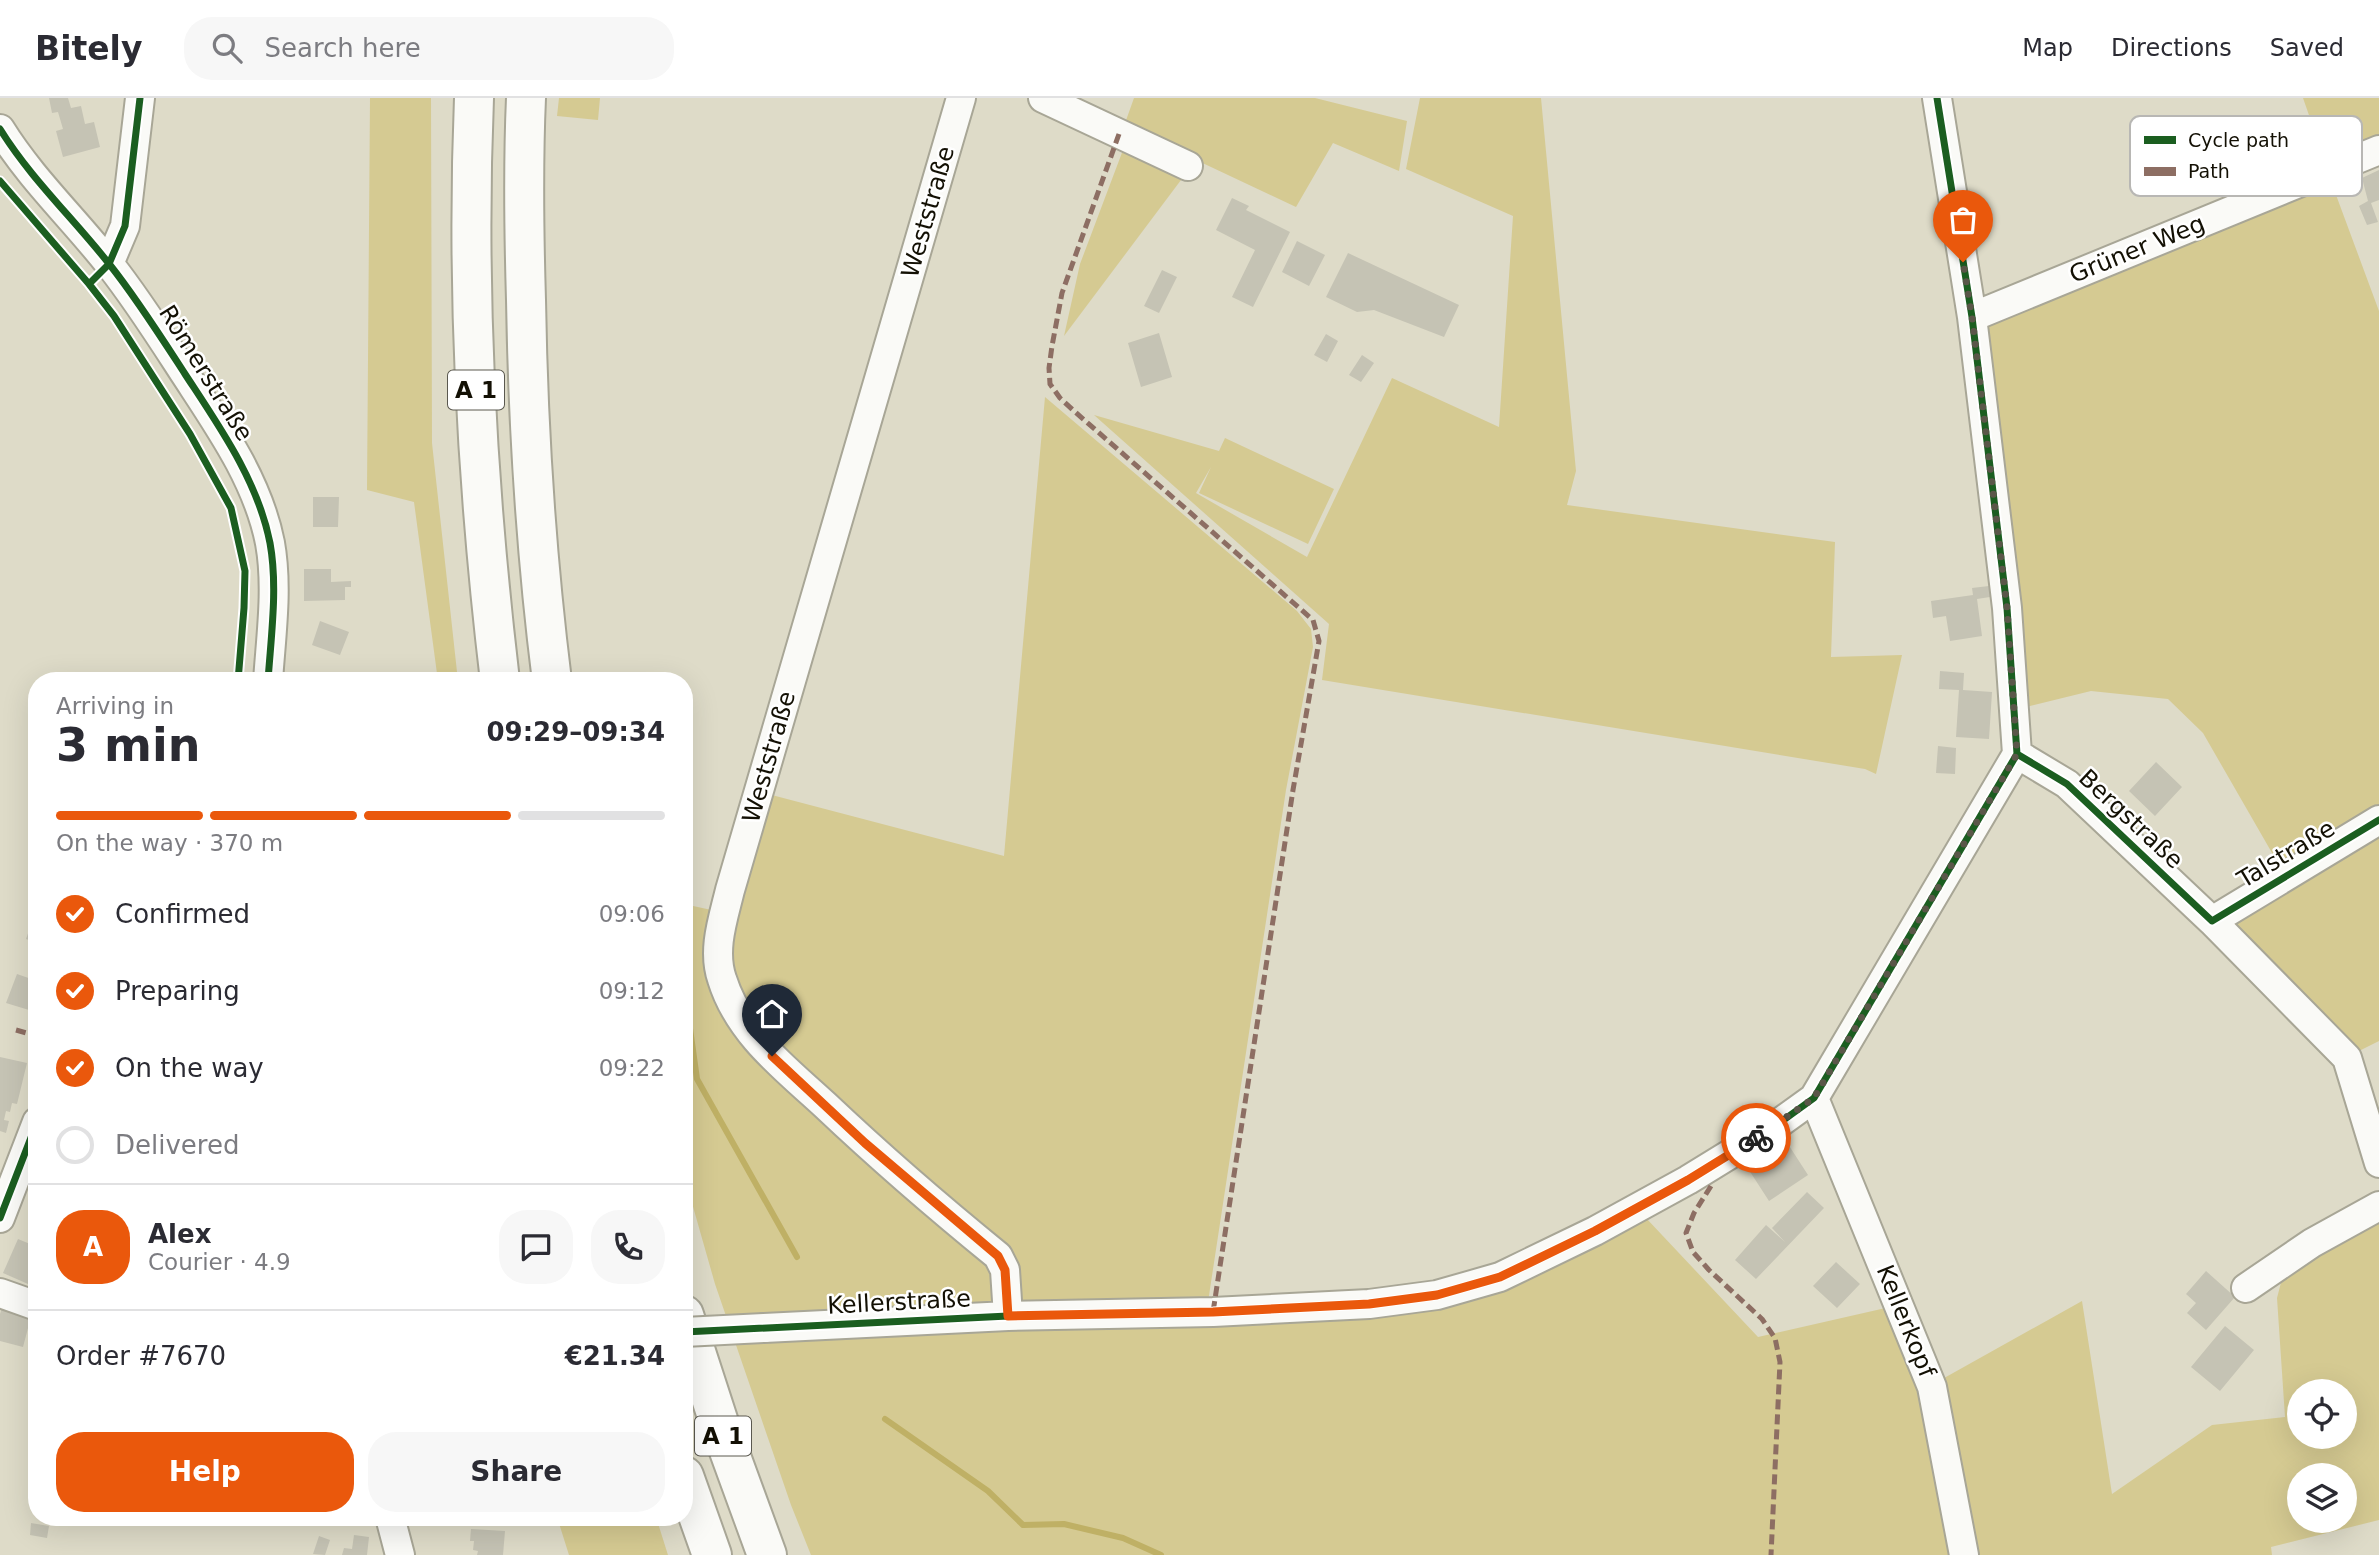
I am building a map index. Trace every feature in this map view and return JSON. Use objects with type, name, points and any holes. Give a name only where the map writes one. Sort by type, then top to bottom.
[{"type":"highway","name":"A 1","points":[[474,98],[472,301],[479,466],[499,672]]},
{"type":"highway","name":"A 1","points":[[526,98],[525,264],[528,387],[541,596],[551,672]]},
{"type":"highway","name":"A 1","points":[[693,1343],[767,1555]]},
{"type":"highway","name":"A 1","points":[[693,1501],[712,1555]]},
{"type":"street","points":[[109,264],[125,226],[140,98]]},
{"type":"street","name":"Weststraße","points":[[961,98],[730,890],[717,959],[728,996],[754,1038],[865,1143],[998,1256],[1005,1270],[1008,1316]]},
{"type":"street","points":[[1043,98],[1188,166]]},
{"type":"street","points":[[1937,98],[1972,317],[2007,608],[2017,754]]},
{"type":"street","name":"Römerstraße","points":[[0,129],[32,176],[109,264],[198,395],[245,474],[260,508],[270,544],[273,579],[268,672]]},
{"type":"street","name":"Grüner Weg","points":[[2362,157],[2379,150]]},
{"type":"street","name":"Grüner Weg","points":[[1972,317],[2267,196]]},
{"type":"street","name":"Kellerstraße","points":[[693,1332],[1008,1316],[1213,1312],[1369,1304],[1437,1295],[1500,1277],[1595,1231],[1700,1173],[1771,1129],[1814,1098],[2017,754]]},
{"type":"street","name":"Bergstraße","points":[[2017,754],[2067,784],[2213,921],[2347,1058],[2379,1163]]},
{"type":"street","name":"Talstraße","points":[[2213,921],[2379,820]]},
{"type":"street","name":"Kellerkopf","points":[[1814,1098],[1932,1387],[1964,1555]]},
{"type":"street","points":[[0,1218],[28,1145]]},
{"type":"street","points":[[2246,1288],[2312,1243],[2379,1206]]},
{"type":"street","points":[[0,1293],[28,1303]]},
{"type":"street","points":[[392,1526],[400,1555]]},
{"type":"shaded area","points":[[370,98],[431,98],[432,443],[457,672],[437,672],[414,502],[367,490]]},
{"type":"shaded area","points":[[559,98],[600,98],[598,120],[557,116]]},
{"type":"shaded area","points":[[1134,98],[1315,98],[1407,121],[1399,171],[1333,143],[1296,207],[1124,126]]},
{"type":"shaded area","points":[[1420,98],[1541,98],[1576,471],[1567,505],[1835,542],[1831,657],[1902,655],[1876,774],[1865,769],[1322,680],[1329,624],[1094,415],[1219,451],[1225,438],[1334,489],[1308,544],[1199,493],[1211,467],[1196,493],[1307,557],[1392,378],[1499,427],[1513,216],[1406,169]]},
{"type":"shaded area","points":[[2303,98],[2379,98],[2379,142],[2362,148],[2362,116],[2309,116]]},
{"type":"shaded area","points":[[1123,150],[1181,180],[1064,336],[1080,264]]},
{"type":"shaded area","points":[[2280,196],[2336,196],[2379,311],[2379,813],[2283,872],[2203,733],[2168,699],[2091,691],[2022,708],[1979,318]]},
{"type":"shaded area","points":[[1045,397],[1297,611],[1311,629],[1313,647],[1286,790],[1208,1302],[1011,1311],[1009,1259],[760,1033],[726,959],[768,794],[1004,856]]},
{"type":"shaded area","points":[[2379,826],[2379,1041],[2353,1054],[2221,922]]},
{"type":"shaded area","points":[[693,906],[716,911],[722,1004],[992,1257],[1003,1322],[1367,1315],[1448,1307],[1501,1288],[1646,1218],[1758,1337],[1890,1307],[1922,1390],[1955,1555],[811,1555],[791,1505],[715,1284],[693,1207]]},
{"type":"shaded area","points":[[2379,1217],[2379,1520],[2357,1526],[2357,1463],[2287,1463],[2287,1533],[2327,1533],[2271,1547],[2272,1555],[1971,1555],[1937,1382],[2082,1301],[2112,1494],[2212,1425],[2285,1417],[2277,1298],[2284,1271]]},
{"type":"shaded area","points":[[560,1526],[659,1526],[668,1555],[569,1555]]},
{"type":"building","points":[[49,98],[68,98],[71,108],[81,106],[85,124],[94,122],[100,147],[63,157],[56,131],[63,129],[58,112],[52,113]]},
{"type":"building","points":[[2379,170],[2379,200],[2371,203],[2378,222],[2367,225],[2359,206],[2368,201],[2362,178]]},
{"type":"building","points":[[1232,198],[1249,206],[1246,210],[1290,232],[1253,307],[1232,297],[1255,250],[1216,230]]},
{"type":"building","points":[[1297,241],[1325,255],[1309,286],[1282,272]]},
{"type":"building","points":[[1348,253],[1459,305],[1444,337],[1374,310],[1357,312],[1326,297]]},
{"type":"building","points":[[1162,270],[1177,277],[1159,313],[1144,306]]},
{"type":"building","points":[[1159,333],[1172,377],[1141,387],[1128,343]]},
{"type":"building","points":[[1326,334],[1338,341],[1327,362],[1314,355]]},
{"type":"building","points":[[1362,355],[1374,363],[1361,382],[1349,375]]},
{"type":"building","points":[[313,497],[339,497],[338,527],[313,527]]},
{"type":"building","points":[[304,569],[331,569],[331,582],[351,581],[351,587],[345,587],[345,600],[304,601]]},
{"type":"building","points":[[1989,586],[1990,597],[1977,599],[1982,636],[1950,641],[1946,616],[1933,618],[1931,601],[1973,595],[1972,588]]},
{"type":"building","points":[[320,621],[349,632],[340,655],[312,645]]},
{"type":"building","points":[[1940,671],[1964,673],[1963,690],[1992,692],[1989,739],[1956,737],[1959,690],[1939,689]]},
{"type":"building","points":[[1938,746],[1956,748],[1955,774],[1936,773]]},
{"type":"building","points":[[2156,762],[2182,787],[2155,816],[2129,791]]},
{"type":"building","points":[[17,974],[28,978],[28,1010],[6,1003]]},
{"type":"building","points":[[0,1057],[27,1063],[17,1104],[12,1103],[10,1112],[6,1111],[4,1120],[9,1121],[6,1133],[0,1131]]},
{"type":"building","points":[[1786,1141],[1808,1175],[1769,1201],[1747,1167]]},
{"type":"building","points":[[1807,1192],[1824,1208],[1756,1279],[1735,1260],[1766,1225],[1785,1242],[1772,1228]]},
{"type":"building","points":[[18,1239],[28,1243],[28,1284],[3,1273]]},
{"type":"building","points":[[1836,1262],[1860,1284],[1837,1308],[1813,1286]]},
{"type":"building","points":[[2206,1271],[2235,1297],[2206,1330],[2187,1313],[2196,1303],[2186,1294]]},
{"type":"building","points":[[3,1304],[28,1312],[28,1328],[23,1347],[0,1341],[0,1314]]},
{"type":"building","points":[[2225,1326],[2254,1350],[2220,1391],[2191,1367]]},
{"type":"building","points":[[31,1526],[49,1526],[47,1538],[30,1535]]},
{"type":"building","points":[[471,1529],[505,1531],[503,1555],[477,1555],[478,1551],[473,1550],[474,1541],[470,1541]]},
{"type":"building","points":[[354,1535],[369,1537],[367,1555],[342,1555],[344,1548],[352,1549]]},
{"type":"building","points":[[319,1536],[330,1540],[325,1555],[313,1554]]},
{"type":"waterway","points":[[693,1050],[697,1079],[797,1257]]},
{"type":"waterway","points":[[885,1419],[988,1491],[1023,1525],[1064,1524],[1123,1538],[1161,1555]]},
{"type":"marked path","points":[[1119,134],[1062,293],[1049,368],[1050,384],[1074,411],[1313,620],[1319,641],[1293,790],[1213,1312]]},
{"type":"marked path","points":[[16,1030],[28,1033]]},
{"type":"marked path","points":[[1711,1186],[1694,1213],[1686,1233],[1693,1252],[1762,1319],[1775,1338],[1780,1362],[1771,1555]]},
{"type":"cycle path","points":[[89,284],[109,264],[125,226],[140,98]]},
{"type":"cycle path","points":[[693,1332],[1008,1316],[1213,1312],[1369,1304],[1437,1295],[1500,1277],[1595,1231],[1688,1180],[1771,1129],[1814,1098],[2017,754],[2007,608],[1972,317],[1937,98]]},
{"type":"cycle path","points":[[0,129],[25,165],[130,291],[211,414],[247,476],[264,520],[272,560],[273,612],[269,672]]},
{"type":"cycle path","points":[[0,181],[114,316],[190,434],[231,508],[245,571],[239,672]]},
{"type":"cycle path","points":[[2017,754],[2067,784],[2212,921],[2379,820]]},
{"type":"cycle path","points":[[0,1218],[28,1145]]},
{"type":"way so far","points":[[1756,1138],[1814,1098],[2017,754],[2007,608],[1963,262]]},
{"type":"route","points":[[772,1056],[865,1143],[998,1256],[1005,1270],[1008,1316],[1213,1312],[1369,1304],[1437,1295],[1500,1277],[1595,1231],[1688,1180],[1756,1138]]}]
